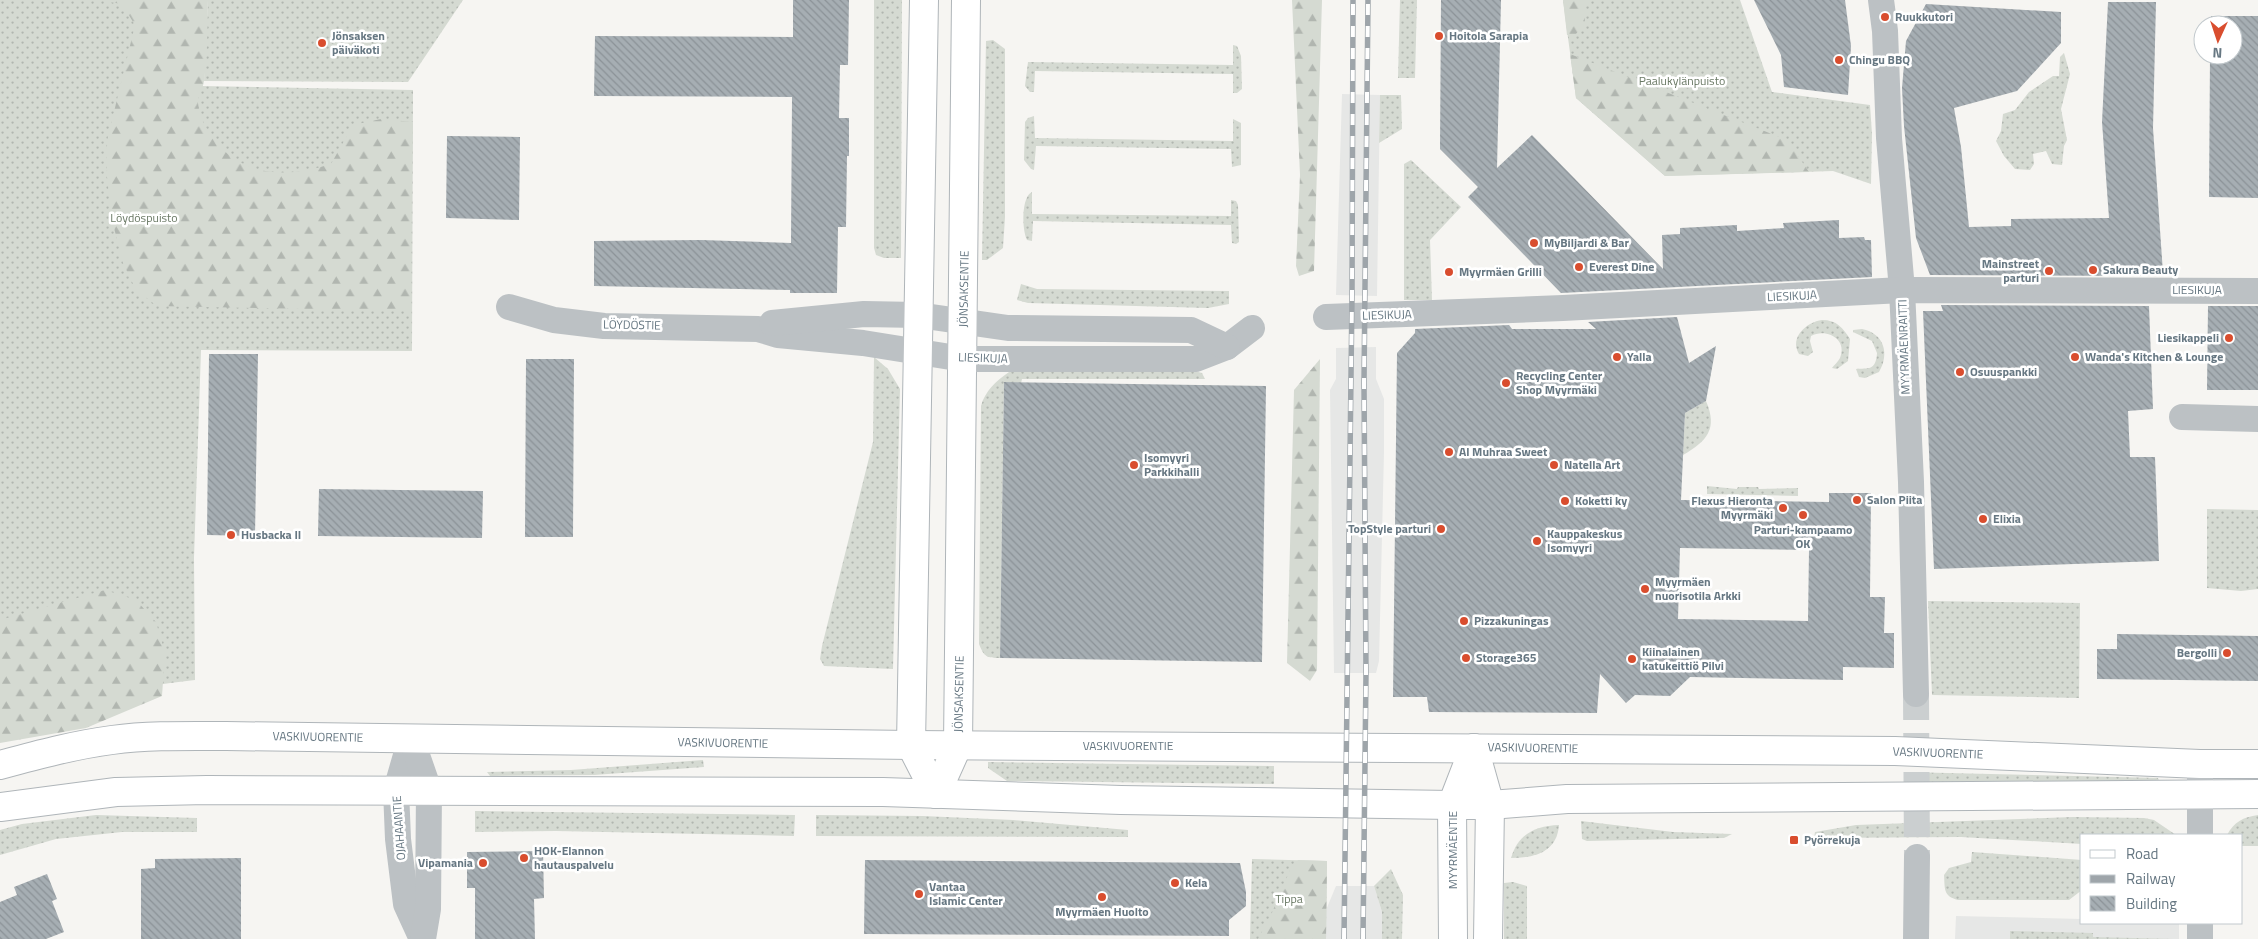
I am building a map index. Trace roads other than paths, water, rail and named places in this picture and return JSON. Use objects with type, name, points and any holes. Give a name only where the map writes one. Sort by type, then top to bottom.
[{"type":"main road","points":[[924,0],[911,745],[936,794]]},
{"type":"main road","name":"JÖNSAKSENTIE","points":[[936,794],[958,745],[966,0]]},
{"type":"main road","name":"VASKIVUORENTIE","points":[[0,765],[52,751],[112,740],[159,736],[911,745],[1895,751],[2200,764],[2258,764]]},
{"type":"main road","points":[[1474,748],[1490,805],[1488,939]]},
{"type":"main road","name":"MYYRMÄENTIE","points":[[1453,939],[1452,805],[1474,748]]},
{"type":"main road","points":[[0,807],[116,792],[396,790],[936,794],[1121,800],[1452,805],[1490,805],[1567,798],[2258,794]]},
{"type":"street","name":"MYYRMÄENRAITTI","points":[[1882,0],[1889,138],[1902,290],[1916,694]]},
{"type":"street","name":"LIESIKUJA","points":[[1326,317],[1533,309],[1902,290],[2258,291]]},
{"type":"street","name":"LÖYDÖSTIE","points":[[509,307],[554,320],[604,326],[758,329],[778,335],[863,343],[917,352]]},
{"type":"street","name":"LÖYDÖSTIE","points":[[758,329],[774,322],[854,315],[918,315]]},
{"type":"street","points":[[918,315],[1008,328],[1191,330],[1227,347]]},
{"type":"street","name":"LIESIKUJA","points":[[917,352],[962,359],[1196,359],[1227,347],[1252,328]]},
{"type":"street","points":[[2182,417],[2258,419]]},
{"type":"street","name":"OJAHAANTIE","points":[[411,738],[396,790],[398,840],[406,904],[423,939]]},
{"type":"street","name":"OJAHAANTIE","points":[[411,738],[429,790],[428,908],[423,939]]},
{"type":"street","points":[[2200,764],[2200,834]]},
{"type":"street","points":[[1916,939],[1924,905],[1917,857]]},
{"type":"street","points":[[2200,924],[2200,939]]},
{"type":"tunnel","points":[[1916,694],[1917,857]]},
{"type":"railway","points":[[1344,939],[1352,296],[1353,0]]},
{"type":"railway","points":[[1363,939],[1366,673],[1364,383],[1368,0]]},
{"type":"place","name":"Ruukkutori","points":[[1885,17]]},
{"type":"place","name":"Hoitola Sarapia","points":[[1439,36]]},
{"type":"place","name":"Jönsaksen päiväkoti","points":[[322,43]]},
{"type":"place","name":"Chingu BBQ","points":[[1839,60]]},
{"type":"place","name":"MyBiljardi & Bar","points":[[1534,243]]},
{"type":"place","name":"Everest Dine","points":[[1579,267]]},
{"type":"place","name":"Sakura Beauty","points":[[2093,270]]},
{"type":"place","name":"Mainstreet parturi","points":[[2049,271]]},
{"type":"place","name":"Myyrmäen Grilli","points":[[1449,272]]},
{"type":"place","name":"Liesikappeli","points":[[2229,338]]},
{"type":"place","name":"Yalla","points":[[1617,357]]},
{"type":"place","name":"Wanda's Kitchen & Lounge","points":[[2075,357]]},
{"type":"place","name":"Osuuspankki","points":[[1960,372]]},
{"type":"place","name":"Recycling Center Shop Myyrmäki","points":[[1506,383]]},
{"type":"place","name":"Al Muhraa Sweet","points":[[1449,452]]},
{"type":"place","name":"Isomyyri Parkkihalli","points":[[1134,465]]},
{"type":"place","name":"Natella Art","points":[[1554,465]]},
{"type":"place","name":"Salon Piita","points":[[1857,500]]},
{"type":"place","name":"Koketti ky","points":[[1565,501]]},
{"type":"place","name":"Flexus Hieronta Myyrmäki","points":[[1783,508]]},
{"type":"place","name":"Parturi-kampaamo OK","points":[[1803,515]]},
{"type":"place","name":"Elixia","points":[[1983,519]]},
{"type":"place","name":"TopStyle parturi","points":[[1441,529]]},
{"type":"place","name":"Husbacka II","points":[[231,535]]},
{"type":"place","name":"Kauppakeskus Isomyyri","points":[[1537,541]]},
{"type":"place","name":"Myyrmäen nuorisotila Arkki","points":[[1645,589]]},
{"type":"place","name":"Pizzakuningas","points":[[1464,621]]},
{"type":"place","name":"Bergolli","points":[[2227,653]]},
{"type":"place","name":"Storage365","points":[[1466,658]]},
{"type":"place","name":"Kiinalainen katukeittiö Pilvi","points":[[1632,659]]},
{"type":"place","name":"Pyörrekuja","points":[[1794,840]]},
{"type":"place","name":"HOK-Elannon hautauspalvelu","points":[[524,858]]},
{"type":"place","name":"Vipamania","points":[[483,863]]},
{"type":"place","name":"Kela","points":[[1175,883]]},
{"type":"place","name":"Vantaa Islamic Center","points":[[919,894]]},
{"type":"place","name":"Myyrmäen Huolto","points":[[1102,897]]},
{"type":"park label","name":"Paalukylänpuisto","points":[[1682,81]]},
{"type":"park label","name":"Löydöspuisto","points":[[144,218]]},
{"type":"park label","name":"Tippa","points":[[1289,899]]}]
